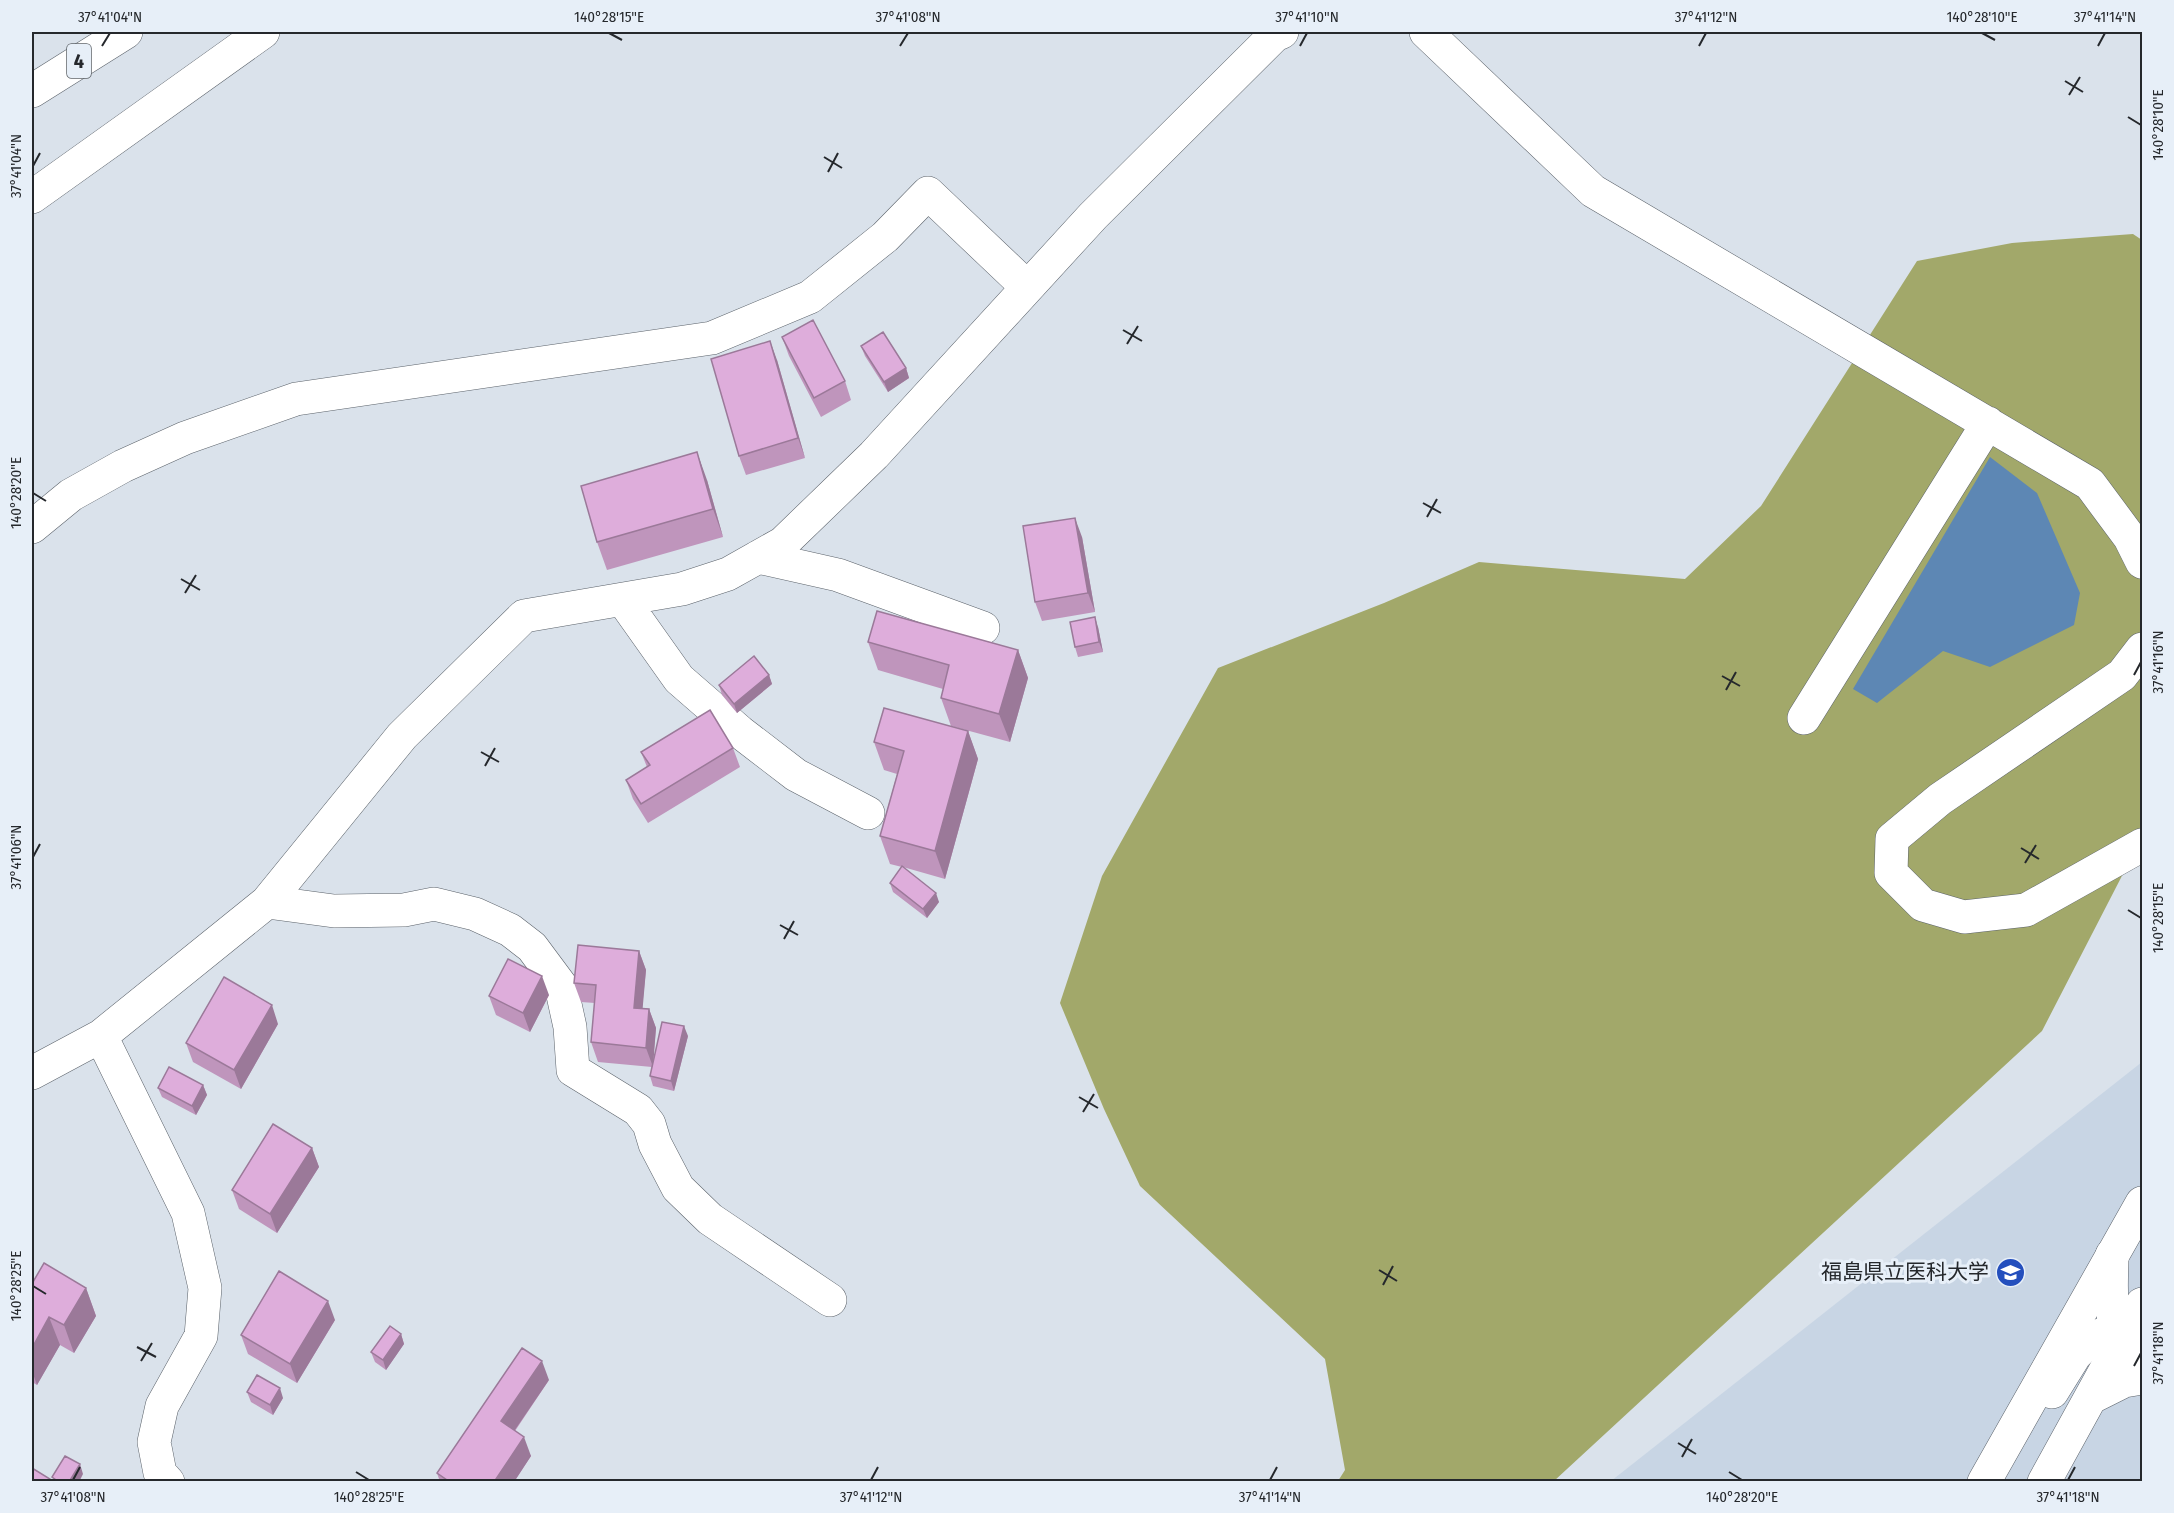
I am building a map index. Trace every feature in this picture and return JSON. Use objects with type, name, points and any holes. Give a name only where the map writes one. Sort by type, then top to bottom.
[{"type":"main road","name":"4","points":[[32,91],[126,32]]},
{"type":"main road","points":[[32,197],[263,32]]},
{"type":"main road","points":[[32,1073],[101,1036],[267,902],[402,736],[524,616],[682,589],[728,574],[783,543],[874,455],[1093,216],[1275,35],[1282,32]]},
{"type":"main road","points":[[1426,32],[1593,191],[2090,484],[2130,538],[2142,562]]},
{"type":"main road","points":[[32,527],[71,495],[123,465],[184,438],[296,399],[712,338],[810,297],[885,237],[928,193],[1027,287]]},
{"type":"main road","points":[[1804,718],[1988,423]]},
{"type":"main road","points":[[758,557],[838,575],[983,628]]},
{"type":"main road","points":[[623,600],[679,679],[731,725],[796,775],[868,813]]},
{"type":"main road","points":[[2142,650],[2122,675],[1940,800],[1892,839],[1891,873],[1923,905],[1964,918],[2026,910],[2142,845]]},
{"type":"main road","points":[[267,902],[334,911],[404,910],[434,904],[475,914],[510,930],[532,946],[561,986],[570,1027],[573,1070],[638,1110],[649,1124],[655,1144],[678,1188],[710,1219],[830,1300]]},
{"type":"main road","points":[[101,1036],[188,1213],[205,1288],[201,1336],[162,1406],[154,1442],[160,1473],[168,1482]]},
{"type":"main road","points":[[1984,1482],[2142,1203]]},
{"type":"main road","points":[[2044,1482],[2134,1326],[2112,1255]]},
{"type":"main road","points":[[1998,1482],[2075,1354],[2097,1336],[2134,1326]]},
{"type":"main road","points":[[2092,1397],[2124,1381],[2142,1378]]},
{"type":"shaded area","name":"福島県立医科大学","points":[[2142,1062],[2142,1481],[1611,1481]]},
{"type":"green space","points":[[2133,234],[2142,240],[2142,837],[2042,1031],[1554,1481],[1338,1481],[1345,1470],[1325,1359],[1140,1186],[1104,1109],[1060,1003],[1102,876],[1218,668],[1384,603],[1479,562],[1685,579],[1761,506],[1917,261],[2012,243]]},
{"type":"water","points":[[1990,457],[2037,493],[2080,593],[2074,625],[1990,667],[1943,651],[1877,703],[1853,689]]},
{"type":"building","points":[[813,320],[845,381],[814,398],[782,337]]},
{"type":"building","points":[[883,332],[906,368],[884,382],[861,346]]},
{"type":"building","points":[[770,341],[798,438],[739,456],[711,359]]},
{"type":"building","points":[[697,452],[713,509],[597,542],[581,486]]},
{"type":"building","points":[[1075,518],[1088,593],[1035,602],[1023,526]]},
{"type":"building","points":[[877,611],[1018,650],[999,714],[941,698],[949,665],[868,642]]},
{"type":"building","points":[[1095,617],[1099,642],[1075,647],[1070,622]]},
{"type":"building","points":[[754,656],[769,675],[734,704],[719,685]]},
{"type":"building","points":[[884,708],[968,731],[935,851],[880,836],[904,751],[874,742]]},
{"type":"building","points":[[710,710],[733,748],[641,804],[626,780],[650,765],[641,752]]},
{"type":"building","points":[[902,866],[936,893],[923,909],[890,883]]},
{"type":"building","points":[[578,945],[639,951],[634,1008],[649,1009],[646,1048],[591,1042],[596,985],[574,983]]},
{"type":"building","points":[[508,959],[542,976],[523,1013],[489,996]]},
{"type":"building","points":[[224,977],[272,1005],[234,1070],[186,1043]]},
{"type":"building","points":[[662,1022],[684,1026],[671,1081],[650,1076]]},
{"type":"building","points":[[169,1067],[203,1085],[192,1106],[158,1088]]},
{"type":"building","points":[[273,1124],[312,1148],[270,1214],[232,1190]]},
{"type":"building","points":[[44,1263],[86,1288],[64,1325],[49,1317],[32,1348],[32,1281]]},
{"type":"building","points":[[279,1271],[328,1301],[290,1364],[241,1335]]},
{"type":"building","points":[[390,1326],[401,1334],[383,1360],[371,1352]]},
{"type":"building","points":[[522,1348],[542,1361],[501,1421],[524,1437],[494,1482],[450,1482],[437,1473]]},
{"type":"building","points":[[257,1375],[280,1388],[270,1405],[247,1392]]},
{"type":"building","points":[[65,1456],[80,1464],[69,1482],[59,1482],[52,1477]]},
{"type":"building","points":[[32,1468],[50,1479],[49,1482],[32,1482]]},
{"type":"place","name":"福島県立医科大学","points":[[2010,1272]]}]
